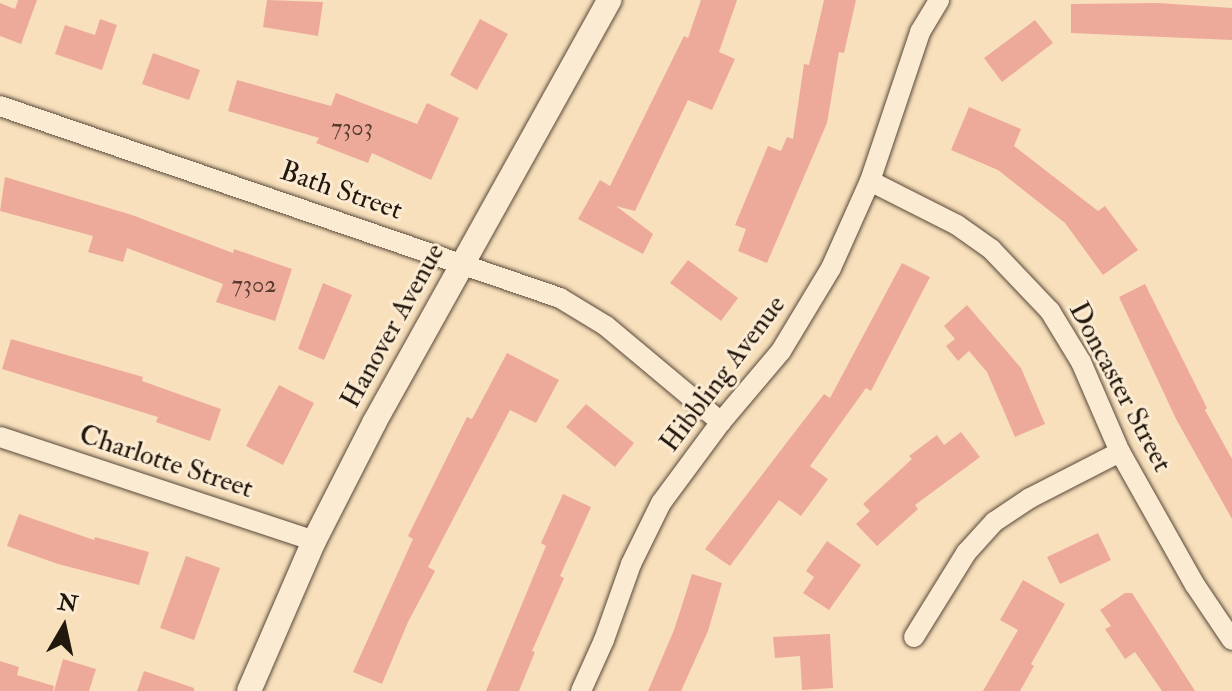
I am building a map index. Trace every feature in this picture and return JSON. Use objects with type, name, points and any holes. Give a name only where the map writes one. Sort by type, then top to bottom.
[{"type":"street","name":"Hanover Avenue","points":[[249,691],[314,541],[462,262],[609,0]]},
{"type":"street","name":"Hibbling Avenue","points":[[581,691],[643,536],[661,503],[721,422],[792,336],[831,268],[870,181],[920,32],[939,0]]},
{"type":"street","name":"Bath Street","points":[[0,106],[529,285],[581,309],[721,422]]},
{"type":"street","name":"Doncaster Street","points":[[870,181],[957,225],[991,249],[1025,280],[1071,343],[1120,452],[1195,585],[1232,640]]},
{"type":"street","name":"Charlotte Street","points":[[0,437],[314,541]]},
{"type":"street","points":[[914,637],[966,553],[994,522],[1030,498],[1120,452]]},
{"type":"building","points":[[18,0],[37,0],[21,44],[0,36],[0,3],[15,9]]},
{"type":"building","points":[[267,0],[323,2],[318,36],[263,27]]},
{"type":"building","points":[[701,0],[737,0],[719,52],[735,59],[712,110],[688,100],[635,211],[616,206],[653,234],[643,254],[578,219],[600,180],[610,186],[684,36],[688,38]]},
{"type":"building","points":[[824,0],[856,0],[844,53],[839,52],[827,123],[767,263],[738,251],[746,229],[735,225],[768,146],[781,151],[787,137],[793,139],[804,64],[809,65]]},
{"type":"building","points":[[1158,3],[1232,8],[1232,40],[1071,33],[1071,4]]},
{"type":"building","points":[[100,19],[117,25],[102,70],[55,54],[65,25],[95,35]]},
{"type":"building","points":[[480,19],[508,34],[477,90],[450,75]]},
{"type":"building","points":[[1035,20],[1053,43],[1002,82],[984,58]]},
{"type":"building","points":[[153,53],[200,70],[189,100],[142,84]]},
{"type":"building","points":[[237,80],[331,106],[336,93],[417,124],[427,103],[459,118],[431,180],[372,153],[368,163],[316,143],[319,138],[228,111]]},
{"type":"building","points":[[969,107],[1021,129],[1014,146],[1098,211],[1105,206],[1138,250],[1103,275],[1065,223],[998,170],[951,150]]},
{"type":"building","points":[[5,177],[132,215],[233,253],[234,249],[292,269],[275,321],[216,302],[223,284],[127,248],[123,262],[88,252],[93,236],[0,211]]},
{"type":"building","points":[[688,260],[738,298],[721,321],[670,283]]},
{"type":"building","points":[[902,263],[930,277],[871,391],[866,388],[810,466],[828,479],[801,516],[779,500],[730,566],[705,549],[824,394],[830,398]]},
{"type":"building","points":[[323,283],[352,295],[324,360],[298,349]]},
{"type":"building","points":[[1145,284],[1232,459],[1232,519],[1176,419],[1119,297]]},
{"type":"building","points":[[967,305],[1021,368],[1045,424],[1015,437],[987,372],[969,351],[958,361],[946,346],[955,339],[944,326]]},
{"type":"building","points":[[11,339],[143,377],[142,381],[221,409],[210,441],[156,422],[158,417],[2,369]]},
{"type":"building","points":[[507,353],[559,380],[536,423],[510,410],[428,567],[435,571],[408,622],[382,684],[353,672],[413,539],[408,536],[467,417],[472,419]]},
{"type":"building","points":[[279,385],[314,403],[283,465],[246,446]]},
{"type":"building","points":[[586,404],[634,443],[615,467],[566,427]]},
{"type":"building","points":[[961,432],[980,457],[915,505],[918,509],[877,546],[856,524],[870,511],[863,504],[912,459],[909,456],[937,435],[944,445]]},
{"type":"building","points":[[563,494],[591,507],[560,576],[564,578],[532,651],[535,652],[519,691],[486,691],[546,546],[541,543]]},
{"type":"building","points":[[19,514],[94,540],[95,537],[149,552],[139,585],[58,564],[7,546]]},
{"type":"building","points":[[1098,533],[1111,560],[1060,584],[1047,557]]},
{"type":"building","points":[[827,541],[861,565],[829,610],[803,593],[814,577],[806,571]]},
{"type":"building","points":[[186,556],[220,568],[194,640],[160,628]]},
{"type":"building","points":[[692,574],[722,583],[708,631],[681,691],[648,691],[674,630]]},
{"type":"building","points":[[1023,580],[1065,604],[1031,664],[1034,666],[1020,691],[983,691],[1018,630],[1000,620]]},
{"type":"building","points":[[1125,593],[1132,593],[1195,691],[1162,691],[1135,652],[1125,659],[1105,629],[1111,626],[1100,610]]},
{"type":"building","points":[[830,634],[833,688],[802,690],[800,656],[775,658],[773,637]]},
{"type":"building","points":[[63,659],[96,669],[89,691],[54,691]]},
{"type":"building","points":[[0,661],[19,667],[17,675],[54,686],[53,691],[0,691]]},
{"type":"building","points":[[144,671],[194,688],[194,691],[137,691]]}]
